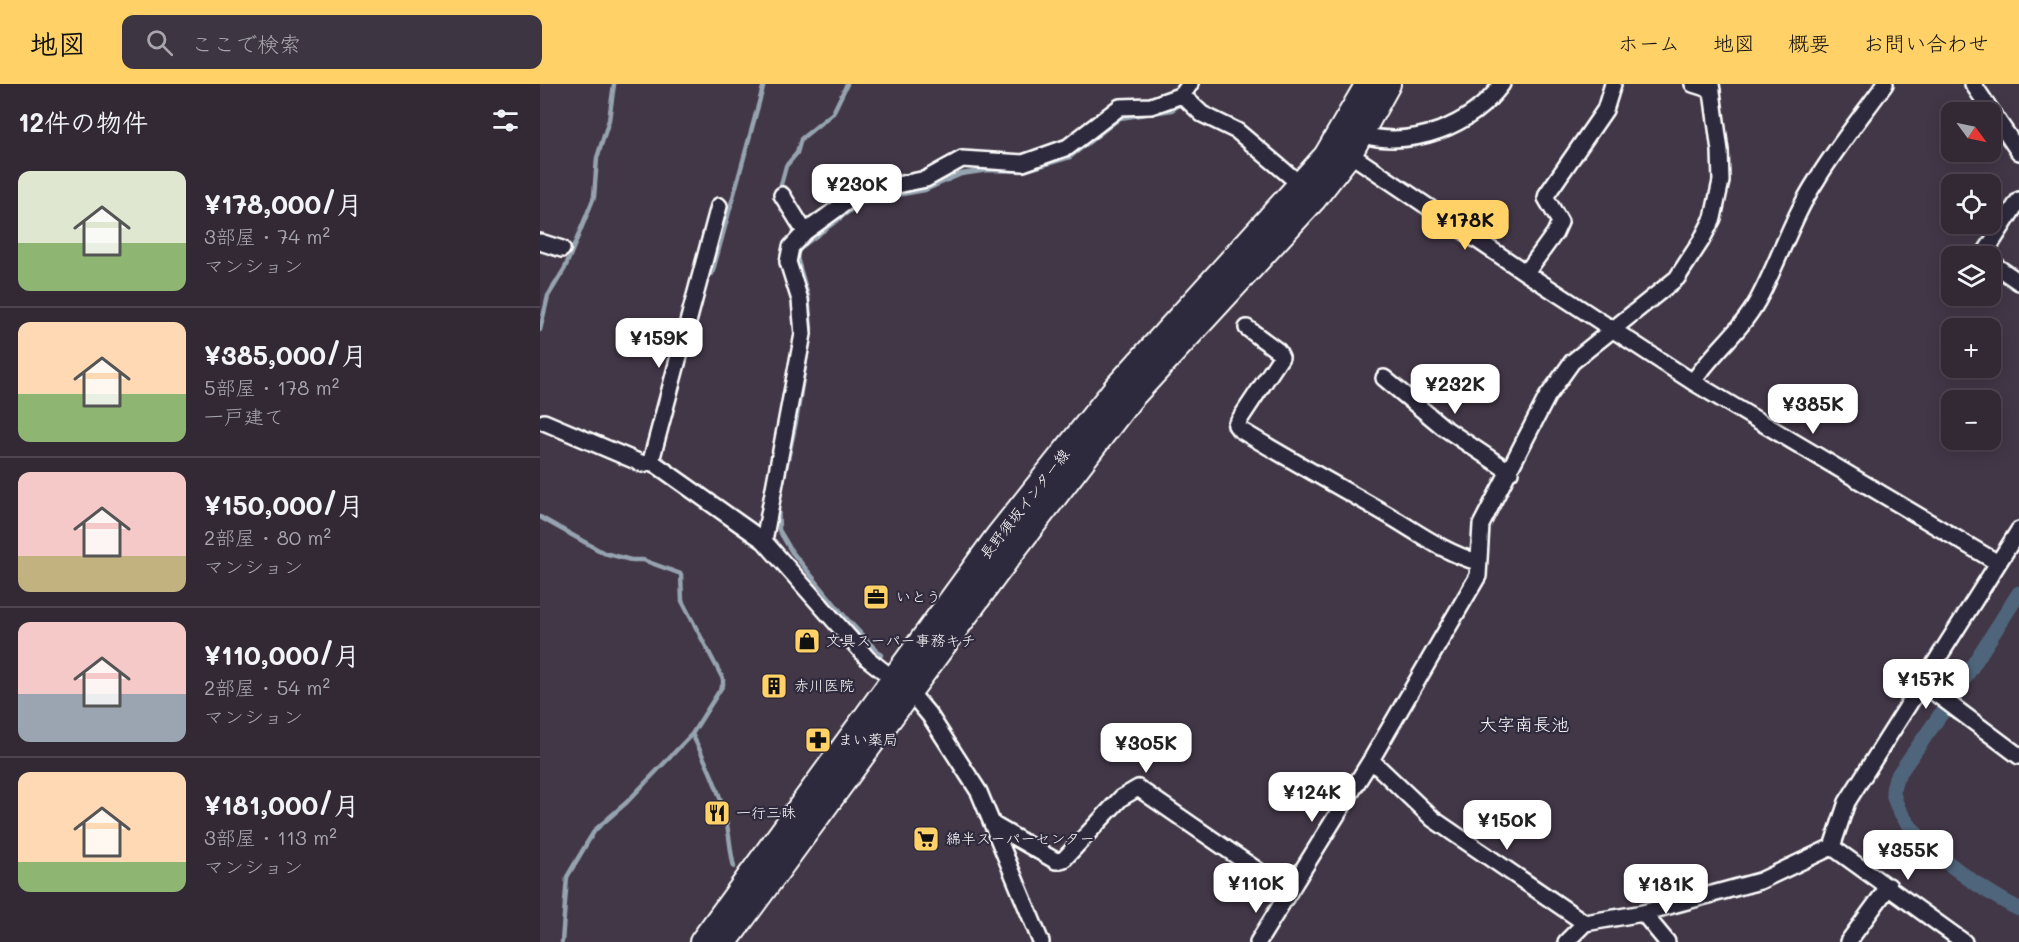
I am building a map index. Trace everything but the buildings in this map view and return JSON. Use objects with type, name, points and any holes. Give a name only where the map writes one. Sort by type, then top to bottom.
[{"type":"main road","name":"長野須坂インター線","points":[[725,942],[901,686],[998,536],[1116,388],[1212,279],[1301,185],[1349,144],[1368,84]]},
{"type":"main road","name":"長野須坂インター線","points":[[702,942],[901,686],[1014,548],[1130,399],[1313,200],[1388,84]]},
{"type":"street","points":[[1349,144],[1381,139],[1412,139],[1438,130],[1472,116],[1502,84]]},
{"type":"street","points":[[1526,273],[1555,233],[1560,222],[1546,198],[1547,194],[1605,110],[1613,84]]},
{"type":"street","points":[[1257,942],[1371,760],[1478,576],[1481,525],[1510,472],[1522,442],[1561,376],[1572,362],[1677,278],[1713,218],[1721,181],[1720,151],[1712,87],[1693,84]]},
{"type":"street","points":[[1693,382],[1701,369],[1727,343],[1758,301],[1781,246],[1816,180],[1884,84]]},
{"type":"street","points":[[1973,84],[2019,152]]},
{"type":"street","points":[[764,541],[803,334],[800,300],[788,262],[791,247],[805,232],[859,193],[926,178],[962,159],[1023,163],[1068,147],[1120,107],[1151,106],[1186,89],[1202,114],[1237,131],[1301,185]]},
{"type":"street","points":[[1349,144],[1526,273],[1613,331],[1693,382],[1998,563]]},
{"type":"street","points":[[782,195],[805,232]]},
{"type":"street","points":[[1989,246],[2019,200]]},
{"type":"street","points":[[651,462],[719,206]]},
{"type":"street","points":[[540,242],[562,249]]},
{"type":"street","points":[[2001,270],[2019,282]]},
{"type":"street","points":[[1247,328],[1278,351],[1281,357],[1236,425],[1239,429],[1269,449],[1298,462],[1323,480],[1442,548],[1478,562]]},
{"type":"street","points":[[1384,378],[1443,427],[1510,472]]},
{"type":"street","points":[[544,422],[643,464],[651,462],[764,541],[868,659],[901,686],[930,716],[979,792],[1041,942]]},
{"type":"street","points":[[1566,942],[1585,923],[1643,912],[1760,880],[1832,847],[1847,802],[2019,530]]},
{"type":"street","points":[[1923,684],[2019,756]]},
{"type":"street","points":[[1371,760],[1433,819],[1585,923]]},
{"type":"street","points":[[992,824],[1056,861],[1064,860],[1121,798],[1138,788],[1289,892]]},
{"type":"street","points":[[1832,847],[1888,886],[1956,940]]},
{"type":"street","points":[[1848,942],[1888,886]]},
{"type":"street","points":[[1643,912],[1667,942]]},
{"type":"waterway","points":[[540,330],[548,296],[565,268],[594,197],[597,158],[609,120],[614,84]]},
{"type":"waterway","points":[[712,274],[764,84]]},
{"type":"waterway","points":[[779,192],[786,166],[797,153],[801,139],[833,113],[847,84]]},
{"type":"waterway","points":[[783,482],[796,422],[811,329],[808,296],[796,254],[804,245],[863,201],[925,190],[961,174],[988,170],[1023,171],[1070,157],[1120,118],[1172,110],[1181,104]]},
{"type":"waterway","points":[[778,502],[779,530],[792,552],[846,618],[881,655]]},
{"type":"waterway","points":[[540,517],[604,553],[631,560],[643,560],[681,574],[682,601],[723,679],[723,685],[692,734],[720,798],[734,867]]},
{"type":"waterway","points":[[2019,593],[1950,701],[1896,778],[1893,792],[1899,809],[1910,826],[1944,860],[2003,901],[2019,909]]},
{"type":"waterway","points":[[562,942],[567,877],[595,830],[627,802],[692,734]]},
{"type":"place","name":"いとう","points":[[876,597]]},
{"type":"place","name":"文具スーパー事務キチ","points":[[807,641]]},
{"type":"place","name":"赤川医院","points":[[774,686]]},
{"type":"place","name":"まい薬局","points":[[818,740]]},
{"type":"place","name":"一行三昧","points":[[717,813]]},
{"type":"place","name":"綿半スーパーセンター","points":[[926,839]]},
{"type":"district","name":"大字南長池","points":[[1524,725]]}]
